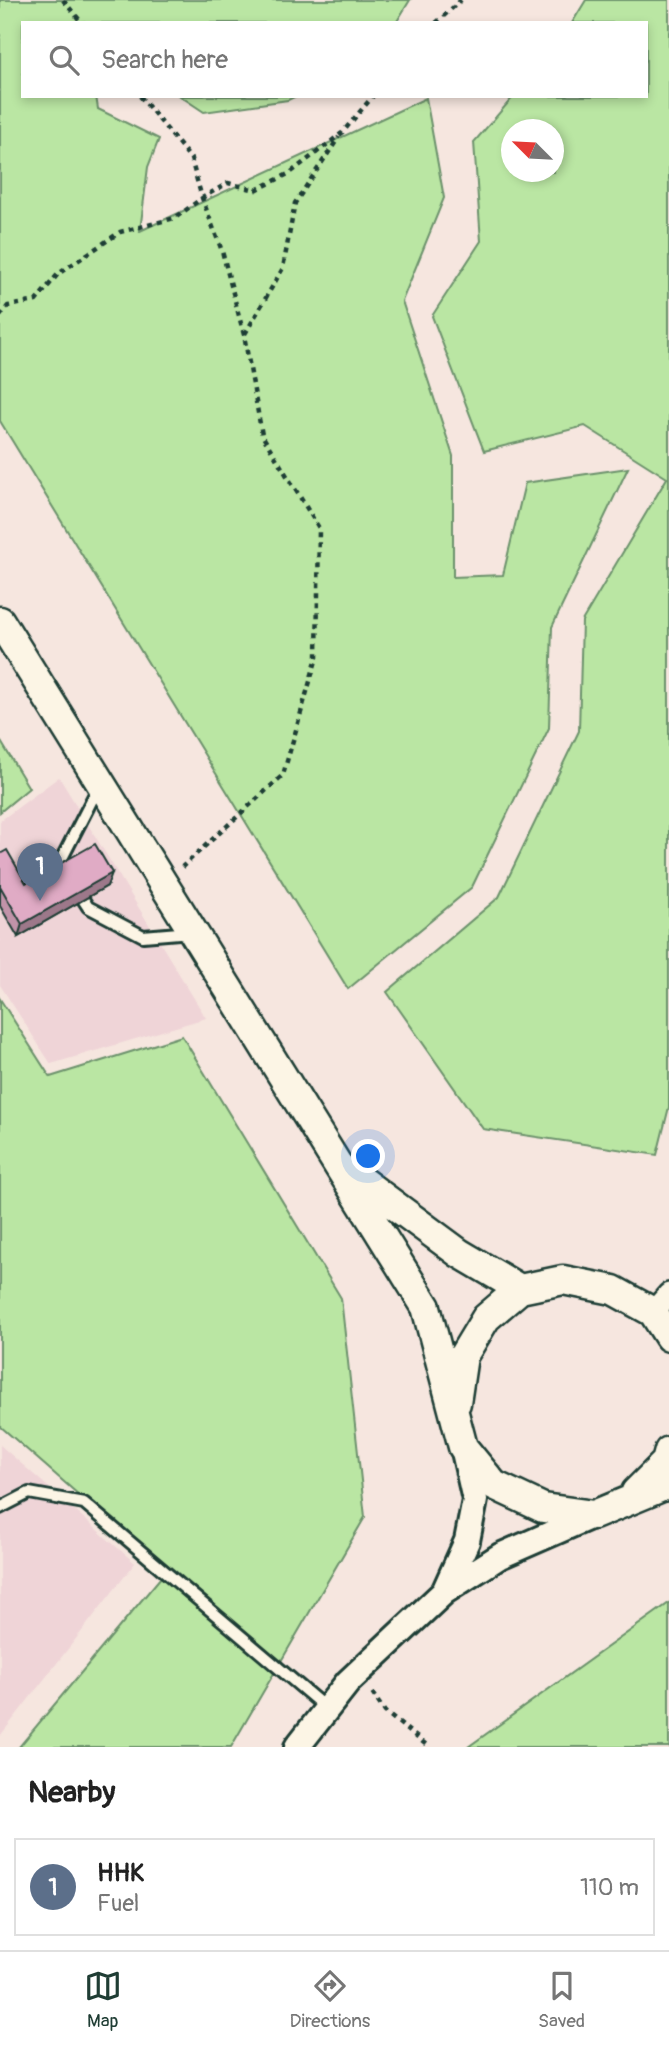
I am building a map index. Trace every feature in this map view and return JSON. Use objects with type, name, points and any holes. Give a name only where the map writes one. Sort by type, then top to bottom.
[{"type":"main road","points":[[0,621],[426,1307],[463,1447],[494,1485],[543,1508],[594,1515],[669,1484]]},
{"type":"main road","points":[[335,1160],[459,1253],[520,1289]]},
{"type":"main road","points":[[454,1413],[463,1356],[486,1318],[520,1289],[563,1280],[661,1303],[669,1337]]},
{"type":"main road","points":[[629,1500],[666,1462],[669,1451]]},
{"type":"street","points":[[444,1592],[467,1541],[475,1500],[463,1447]]},
{"type":"street","points":[[297,1747],[359,1672],[444,1592],[500,1556],[594,1515]]},
{"type":"lane","points":[[100,783],[60,862],[88,907],[143,936],[193,932]]},
{"type":"lane","points":[[0,1508],[29,1493],[85,1503],[327,1709]]},
{"type":"path","points":[[63,0],[80,21]]},
{"type":"path","points":[[438,21],[461,0]]},
{"type":"path","points":[[142,98],[191,159],[222,251],[244,335],[262,435],[319,528],[317,657],[283,775],[164,884]]},
{"type":"path","points":[[244,335],[283,268],[295,202],[342,133],[371,98]]},
{"type":"path","points":[[0,316],[8,306],[36,301],[58,274],[120,232],[175,218],[228,183],[256,190],[290,173],[342,133]]},
{"type":"path","points":[[359,1672],[385,1712],[429,1747]]},
{"type":"shaded area","points":[[59,777],[206,1018],[51,1064],[0,985],[0,821]]},
{"type":"shaded area","points":[[0,1445],[135,1563],[0,1736]]},
{"type":"green space","points":[[0,0],[410,0],[397,21],[21,21],[21,98],[96,98],[98,109],[159,139],[148,167],[140,231],[426,98],[444,198],[402,301],[453,456],[453,577],[503,575],[525,483],[628,468],[552,627],[549,728],[472,887],[348,989],[0,421]]},
{"type":"green space","points":[[586,0],[669,0],[669,1107],[657,1155],[483,1129],[387,992],[499,897],[579,731],[582,621],[667,478],[585,426],[484,451],[432,316],[481,241],[474,142],[512,98],[648,98],[648,21],[573,21]]},
{"type":"green space","points":[[183,98],[292,98],[288,100],[204,112]]},
{"type":"green space","points":[[0,740],[29,788],[0,812]]},
{"type":"green space","points":[[0,999],[50,1077],[182,1036],[341,1298],[365,1517],[231,1747],[19,1747],[166,1571],[0,1426]]},
{"type":"green space","points":[[669,1603],[669,1747],[468,1747]]},
{"type":"building","points":[[95,844],[112,873],[22,924],[0,886],[0,854],[7,850],[26,883]]},
{"type":"place","name":"ННК","points":[[40,901]]}]
